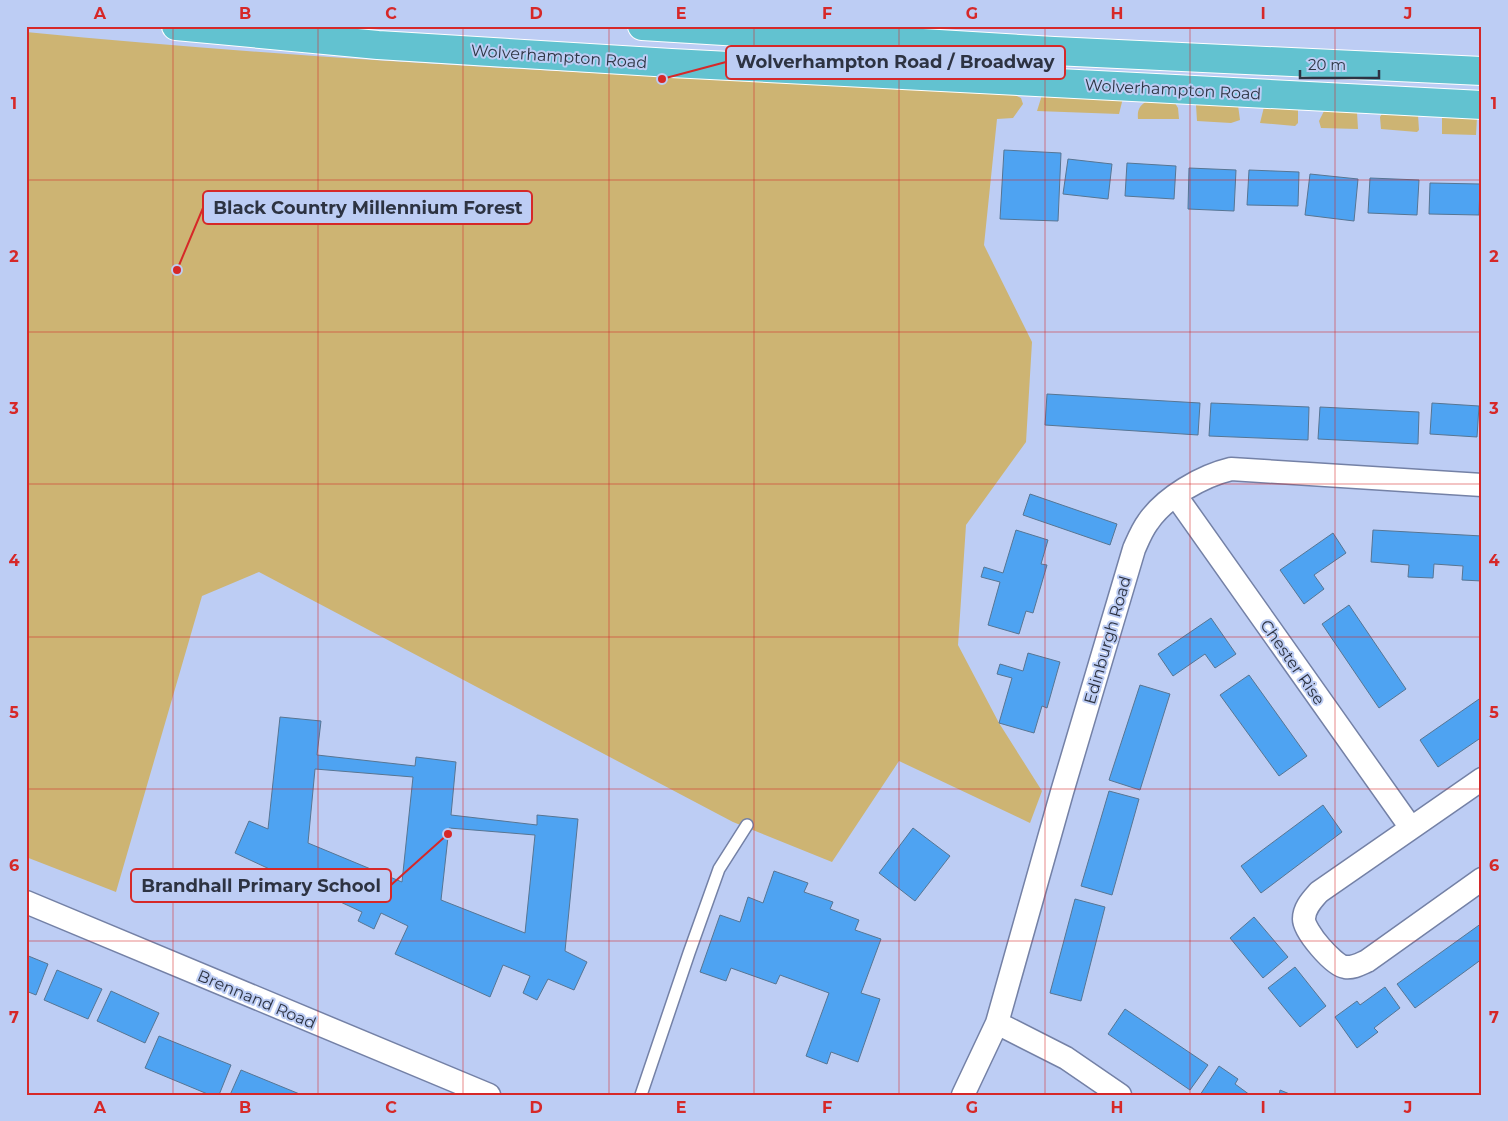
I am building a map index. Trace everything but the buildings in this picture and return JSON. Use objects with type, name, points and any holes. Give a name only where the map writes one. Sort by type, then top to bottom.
[{"type":"highway","name":"Wolverhampton Road","points":[[176,26],[378,35],[671,63],[1482,105]]},
{"type":"highway","name":"Wolverhampton Road","points":[[642,26],[1044,50],[1482,71]]},
{"type":"street","name":"Edinburgh Road","points":[[963,1095],[997,1023],[1062,792],[1134,549],[1147,522],[1162,505],[1176,496],[1214,474],[1231,469],[1482,485]]},
{"type":"street","name":"Chester Rise","points":[[1176,496],[1410,828]]},
{"type":"street","points":[[1482,779],[1319,892],[1305,910],[1304,920],[1306,928],[1325,952],[1337,963],[1345,967],[1357,966],[1367,961],[1482,880]]},
{"type":"street","name":"Brennand Road","points":[[26,902],[488,1095]]},
{"type":"street","points":[[997,1023],[1066,1058],[1120,1095]]},
{"type":"lane","points":[[640,1095],[719,869],[747,825]]},
{"type":"shaded area","points":[[26,32],[272,53],[642,76],[1011,93],[1021,98],[1023,104],[1013,118],[997,119],[984,245],[1032,342],[1026,442],[966,525],[958,645],[999,723],[1042,791],[1030,823],[899,761],[832,862],[733,822],[259,572],[202,596],[116,892],[26,857]]},
{"type":"shaded area","points":[[1042,95],[1123,98],[1119,114],[1037,111]]},
{"type":"shaded area","points":[[1150,100],[1175,103],[1178,108],[1179,119],[1138,119],[1140,107]]},
{"type":"shaded area","points":[[1196,105],[1238,105],[1240,120],[1231,123],[1197,121]]},
{"type":"shaded area","points":[[1264,107],[1298,110],[1298,123],[1295,126],[1260,123]]},
{"type":"shaded area","points":[[1353,109],[1357,112],[1358,129],[1321,128],[1319,121],[1324,111]]},
{"type":"shaded area","points":[[1383,112],[1418,115],[1419,130],[1417,132],[1381,129],[1380,117]]},
{"type":"shaded area","points":[[1442,116],[1477,117],[1476,135],[1442,134]]},
{"type":"place","name":"Wolverhampton Road / Broadway","points":[[662,79]]},
{"type":"place","name":"Black Country Millennium Forest","points":[[177,270]]},
{"type":"place","name":"Brandhall Primary School","points":[[448,834]]}]
